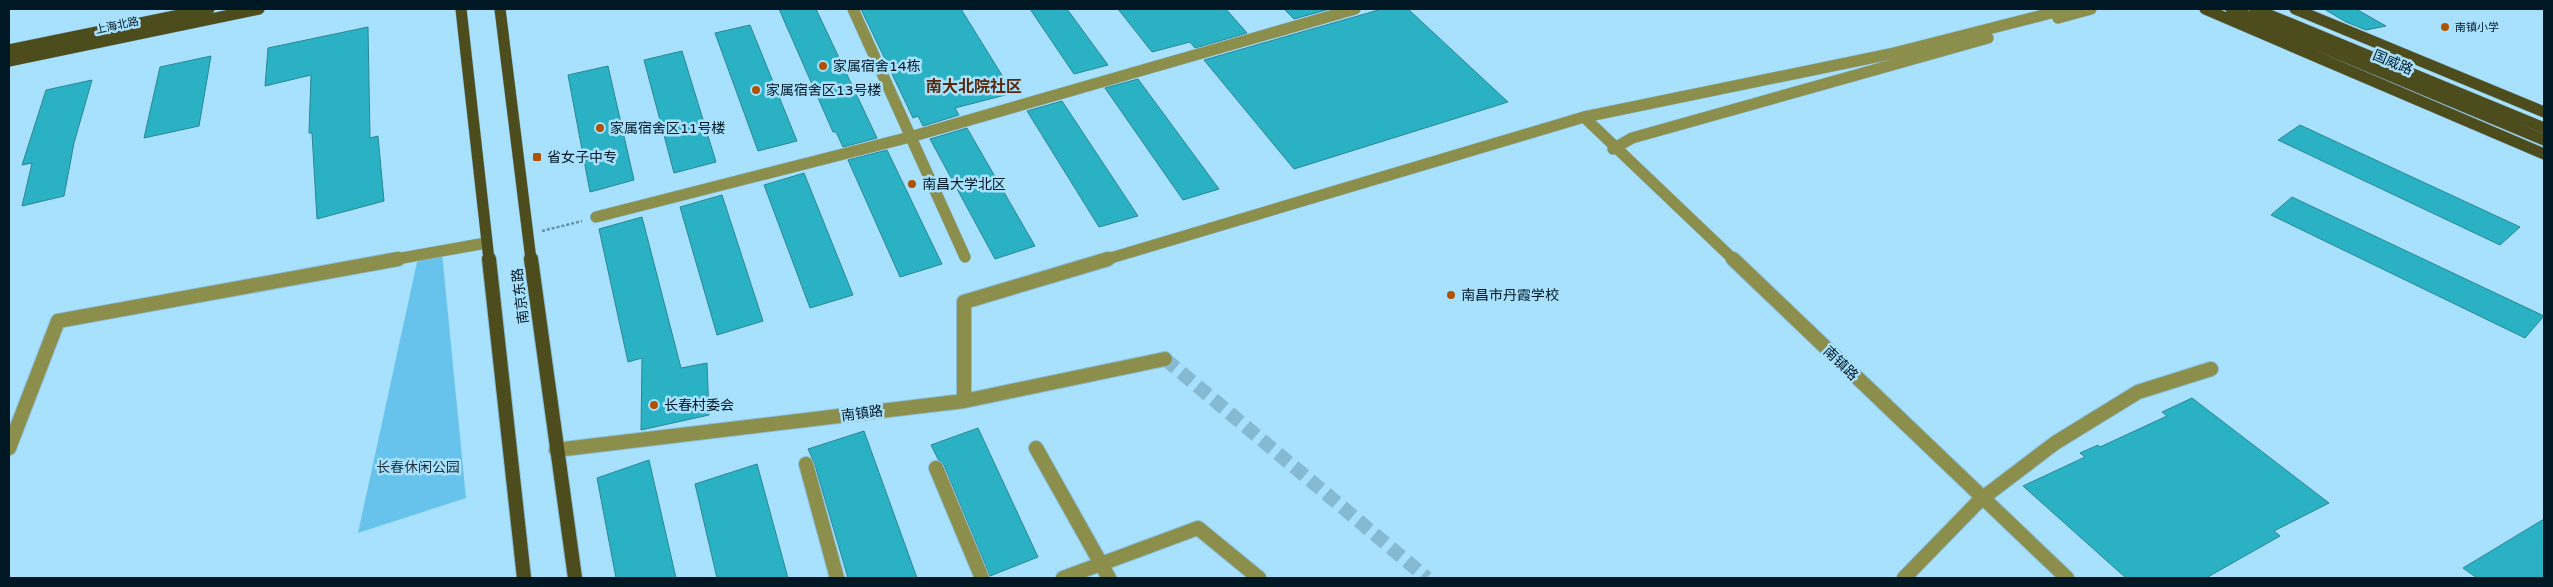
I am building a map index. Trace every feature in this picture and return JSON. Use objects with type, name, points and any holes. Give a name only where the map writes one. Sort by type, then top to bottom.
[{"type":"main road","name":"上海北路","points":[[9,50],[209,9]]},
{"type":"main road","name":"上海北路","points":[[9,60],[259,9]]},
{"type":"main road","name":"南京东路","points":[[461,9],[524,578]]},
{"type":"main road","name":"南京东路","points":[[500,9],[527,235],[575,578]]},
{"type":"main road","points":[[2205,9],[2544,154]]},
{"type":"main road","name":"国威路","points":[[2231,9],[2544,140]]},
{"type":"main road","name":"国威路","points":[[2255,9],[2544,128]]},
{"type":"main road","points":[[2295,9],[2544,112]]},
{"type":"street","points":[[853,9],[965,257]]},
{"type":"street","points":[[596,217],[910,137],[1355,9]]},
{"type":"street","points":[[964,401],[964,302],[1584,118],[1890,54],[2067,9]]},
{"type":"street","points":[[1614,148],[1632,138],[2091,9]]},
{"type":"street","name":"南镇路","points":[[1584,118],[2067,578]]},
{"type":"street","points":[[9,448],[58,321],[486,243]]},
{"type":"street","name":"南镇路","points":[[556,450],[964,401],[1165,359]]},
{"type":"street","points":[[1904,578],[1982,498],[2055,444],[2138,392],[2211,369]]},
{"type":"street","points":[[1036,448],[1109,578]]},
{"type":"street","points":[[806,464],[836,578]]},
{"type":"street","points":[[936,468],[982,578]]},
{"type":"street","points":[[1063,578],[1198,528],[1258,578]]},
{"type":"path","points":[[527,235],[596,217]]},
{"type":"green space","name":"长春休闲公园","points":[[442,253],[466,498],[358,533],[417,262]]},
{"type":"building","name":"家属宿舍14栋","points":[[779,9],[816,9],[877,138],[843,147],[836,132],[833,132]]},
{"type":"building","points":[[861,9],[961,9],[1013,93],[955,108],[959,115],[923,126],[918,116],[913,118]]},
{"type":"building","points":[[1030,9],[1067,9],[1108,65],[1074,74]]},
{"type":"building","points":[[1118,9],[1226,9],[1247,33],[1195,48],[1190,42],[1152,52]]},
{"type":"building","points":[[1284,9],[1330,9],[1294,19]]},
{"type":"building","points":[[1382,9],[1408,9],[1508,102],[1294,169],[1204,60]]},
{"type":"building","points":[[2324,9],[2356,9],[2386,26],[2366,30],[2346,22]]},
{"type":"building","name":"家属宿舍区13号楼","points":[[750,25],[797,141],[758,151],[715,33]]},
{"type":"building","points":[[368,27],[370,138],[378,136],[384,201],[317,219],[312,133],[309,133],[311,75],[265,86],[268,48]]},
{"type":"building","points":[[682,51],[716,162],[674,173],[644,60]]},
{"type":"building","points":[[211,56],[199,126],[144,138],[160,67]]},
{"type":"building","name":"家属宿舍区11号楼","points":[[608,66],[634,180],[590,192],[568,75]]},
{"type":"building","points":[[1138,79],[1219,189],[1183,200],[1105,88]]},
{"type":"building","points":[[92,80],[74,143],[64,196],[22,206],[32,163],[22,165],[46,90]]},
{"type":"building","points":[[1062,101],[1138,216],[1099,227],[1027,111]]},
{"type":"building","points":[[2300,125],[2520,227],[2500,245],[2278,140]]},
{"type":"building","points":[[967,128],[1035,246],[995,259],[930,139]]},
{"type":"building","points":[[887,150],[942,264],[900,277],[848,160]]},
{"type":"building","points":[[804,173],[853,295],[810,308],[764,185]]},
{"type":"building","points":[[722,195],[763,321],[717,335],[680,207]]},
{"type":"building","points":[[2292,197],[2544,316],[2525,338],[2271,215]]},
{"type":"building","points":[[642,217],[681,368],[707,363],[709,415],[641,430],[642,358],[628,362],[599,229]]},
{"type":"building","points":[[2192,398],[2329,503],[2274,531],[2280,536],[2206,578],[2126,578],[2023,486],[2085,457],[2080,453],[2098,445],[2100,447],[2167,416],[2162,412]]},
{"type":"building","points":[[978,428],[1038,557],[990,576],[944,465],[938,459],[931,445]]},
{"type":"building","points":[[864,431],[917,578],[848,578],[814,462],[808,449]]},
{"type":"building","points":[[649,460],[676,578],[616,578],[597,478]]},
{"type":"building","points":[[757,464],[788,578],[717,578],[695,484]]},
{"type":"building","points":[[2544,519],[2544,578],[2477,578],[2463,568]]},
{"type":"tunnel","points":[[1165,359],[1427,578]]},
{"type":"place","name":"南镇小学","points":[[2445,27]]},
{"type":"place","name":"家属宿舍14栋","points":[[823,66]]},
{"type":"place","name":"家属宿舍区13号楼","points":[[756,90]]},
{"type":"place","name":"家属宿舍区11号楼","points":[[600,128]]},
{"type":"place","name":"省女子中专","points":[[537,157]]},
{"type":"place","name":"南昌大学北区","points":[[912,184]]},
{"type":"place","name":"南昌市丹霞学校","points":[[1451,295]]},
{"type":"place","name":"长春村委会","points":[[654,405]]},
{"type":"district","name":"南大北院社区","points":[[974,86]]}]
